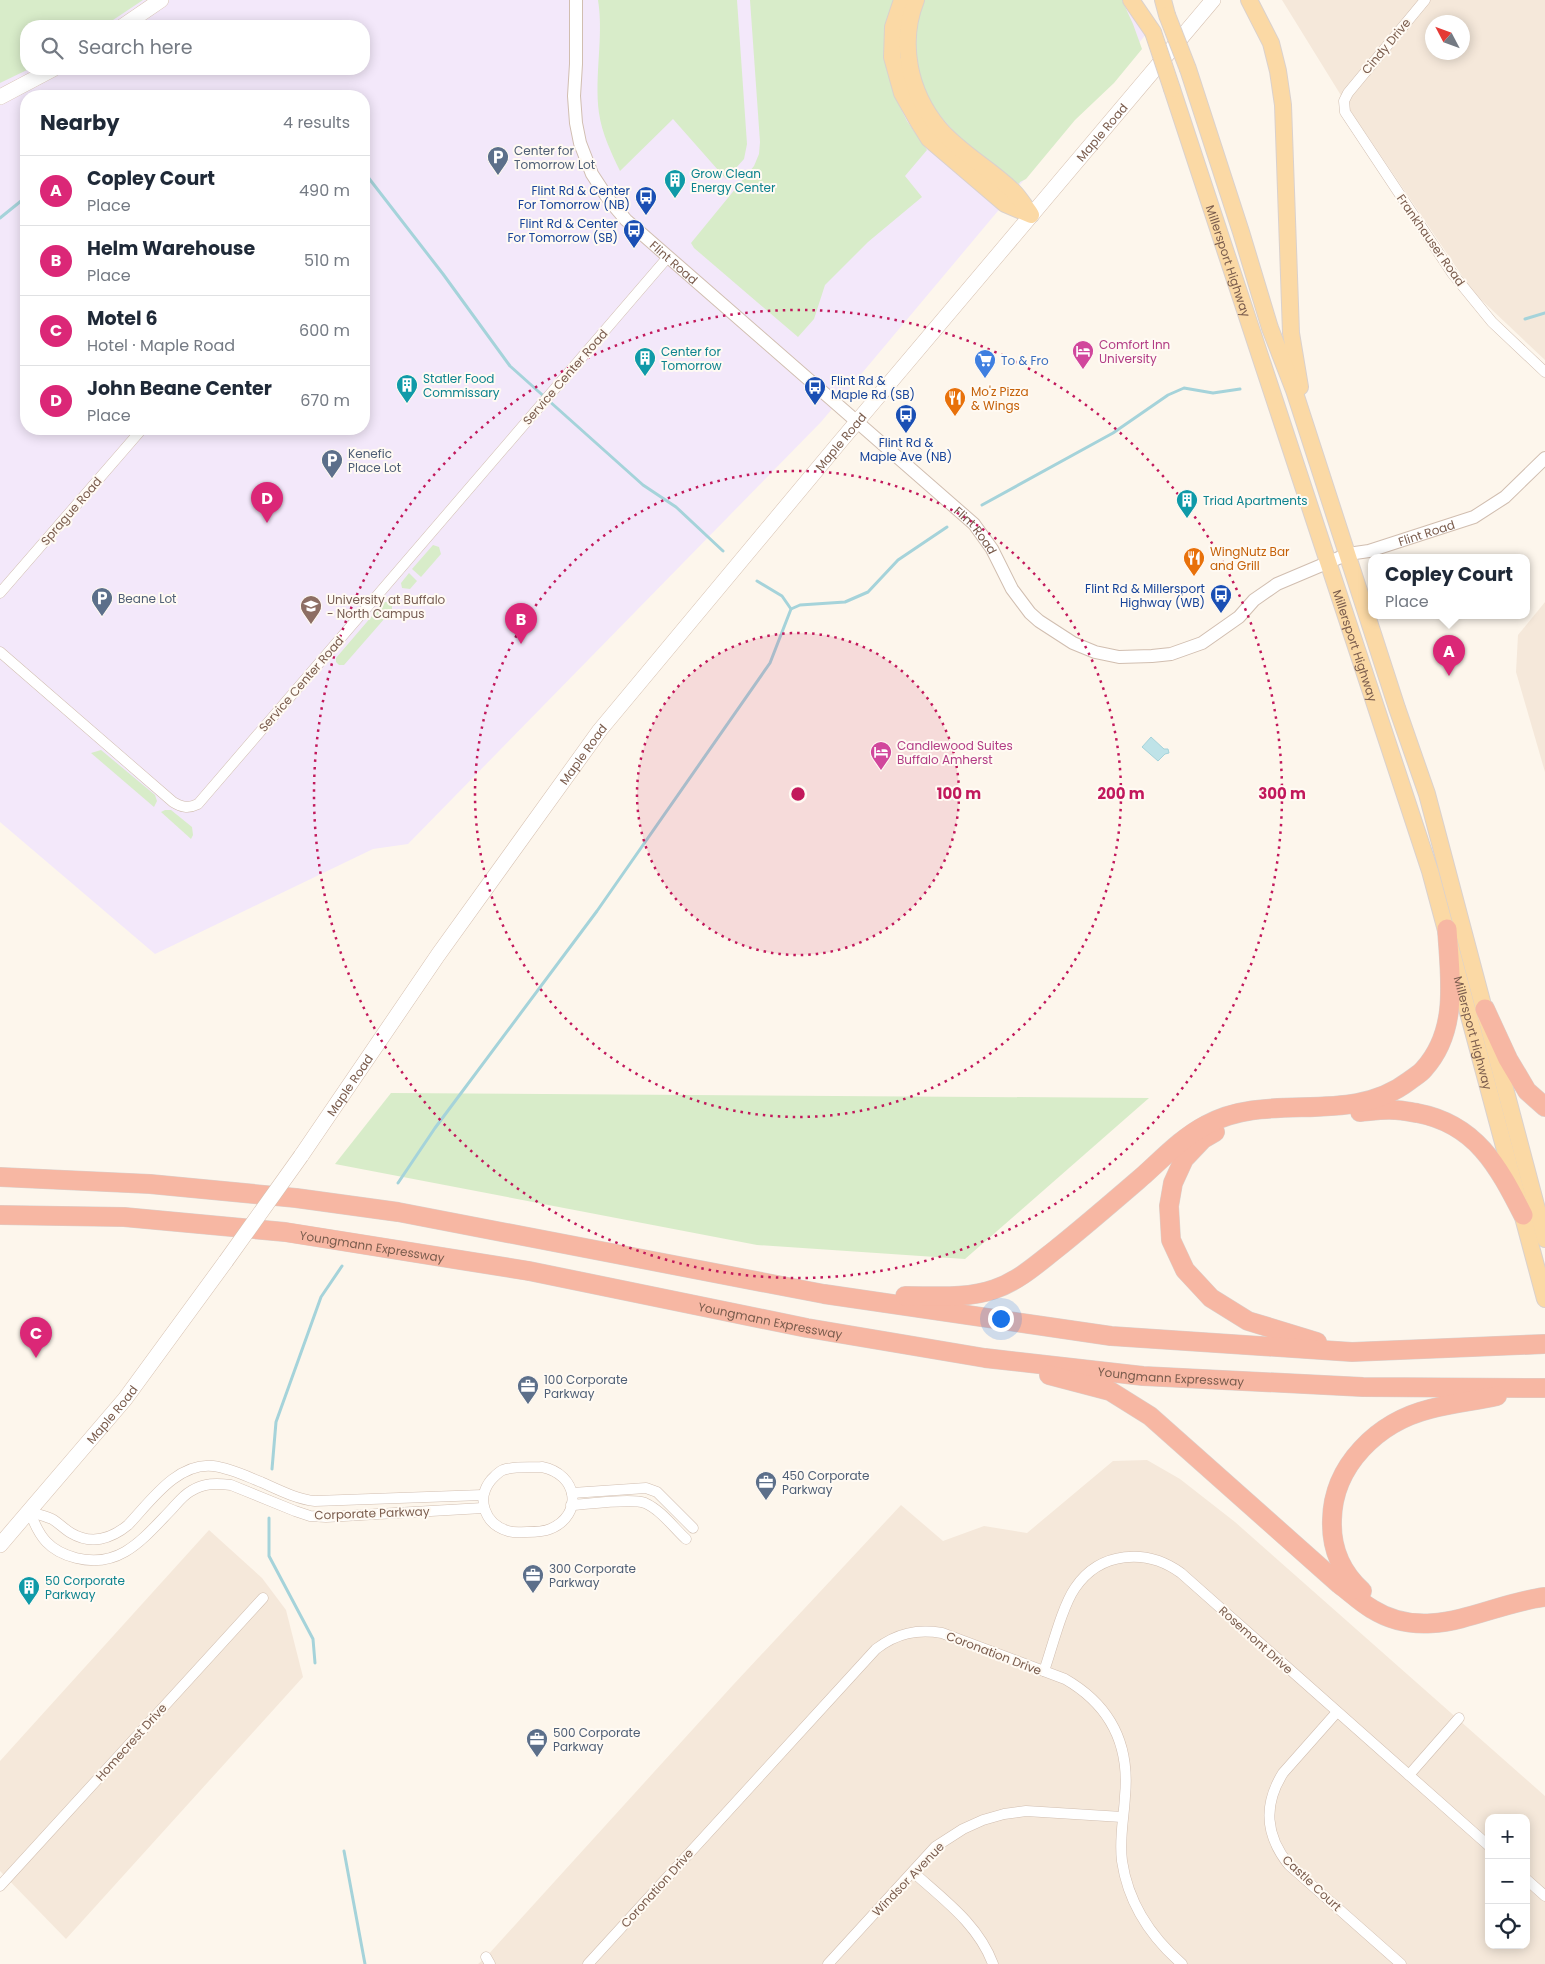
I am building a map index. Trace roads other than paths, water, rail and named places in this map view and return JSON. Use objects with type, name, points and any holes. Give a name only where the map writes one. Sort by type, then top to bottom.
[{"type":"highway","points":[[824,1294],[963,1296],[995,1289],[1024,1275],[1184,1140],[1206,1124],[1229,1114],[1256,1109],[1356,1104],[1379,1099],[1400,1087],[1423,1070],[1435,1054],[1444,1037],[1449,1018],[1451,994],[1447,929]]},
{"type":"highway","points":[[1485,1009],[1508,1059],[1527,1091],[1545,1107]]},
{"type":"highway","points":[[1352,1352],[1248,1321],[1211,1298],[1185,1270],[1172,1240],[1169,1206],[1173,1183],[1184,1159],[1203,1139],[1233,1123],[1396,1110],[1426,1115],[1458,1128],[1478,1144],[1504,1178],[1523,1215]]},
{"type":"highway","points":[[0,1177],[150,1184],[296,1198],[398,1212],[824,1294],[1111,1336],[1352,1352],[1545,1344]]},
{"type":"highway","name":"Youngmann Expressway","points":[[0,1215],[149,1219],[284,1232],[529,1271],[807,1328],[985,1358],[1143,1376],[1363,1387],[1540,1388]]},
{"type":"highway","points":[[985,1358],[1110,1391],[1129,1402],[1150,1416],[1339,1584],[1371,1609],[1390,1618],[1408,1624],[1448,1623],[1545,1597]]},
{"type":"highway","points":[[1540,1388],[1428,1409],[1385,1429],[1360,1451],[1346,1469],[1338,1486],[1332,1507],[1332,1526],[1333,1546],[1349,1576],[1372,1598],[1388,1607],[1403,1612],[1418,1614],[1448,1610],[1545,1586]]},
{"type":"main road","points":[[132,20],[161,0]]},
{"type":"main road","points":[[902,0],[893,27],[892,57],[902,93],[919,123],[936,145],[1005,204],[1031,215]]},
{"type":"main road","points":[[916,0],[907,33],[908,66],[925,109],[939,128],[953,142],[1014,193],[1031,215]]},
{"type":"main road","points":[[1131,0],[1153,32]]},
{"type":"main road","name":"Millersport Highway","points":[[1142,0],[1430,871],[1545,1299]]},
{"type":"main road","name":"Maple Road","points":[[0,1545],[125,1399],[301,1156],[438,955],[600,730],[857,421],[1213,0]]},
{"type":"main road","points":[[1249,0],[1271,43],[1278,71],[1283,105],[1292,333],[1304,424]]},
{"type":"main road","name":"Millersport Highway","points":[[1165,7],[1188,69],[1270,328],[1294,390],[1368,615]]},
{"type":"main road","points":[[0,97],[42,75]]},
{"type":"main road","name":"Millersport Highway","points":[[1369,619],[1430,803],[1545,1239]]},
{"type":"street","name":"Flint Road","points":[[571,0],[576,20]]},
{"type":"street","name":"Flint Road","points":[[576,0],[574,96],[576,123],[580,143],[592,174],[609,200],[626,220],[974,524],[992,549],[1012,589],[1030,613],[1056,634],[1073,643],[1095,652],[1119,657],[1152,656],[1188,649],[1223,630],[1239,617],[1263,592],[1277,584],[1348,554],[1369,552],[1474,517],[1505,497],[1545,458]]},
{"type":"street","name":"Cindy Drive","points":[[1348,92],[1425,0]]},
{"type":"street","name":"Frankhauser Road","points":[[1348,92],[1344,106],[1348,118],[1442,259],[1492,322],[1545,372]]},
{"type":"street","name":"Service Center Road","points":[[0,652],[173,802],[179,806],[192,807],[198,804],[668,257]]},
{"type":"street","name":"Sprague Road","points":[[0,593],[137,435]]},
{"type":"street","name":"Corporate Parkway","points":[[30,1512],[51,1519],[70,1533],[81,1538],[105,1539],[124,1528],[174,1478],[193,1468],[212,1466],[225,1468],[302,1499],[315,1501],[483,1495]]},
{"type":"street","points":[[542,1467],[551,1469],[561,1474],[567,1481],[572,1493],[572,1505],[567,1515],[552,1529],[544,1531],[516,1533],[506,1531],[495,1524],[483,1508],[483,1495],[488,1484],[496,1474],[504,1470],[542,1467]]},
{"type":"street","name":"Corporate Parkway","points":[[30,1512],[37,1530],[48,1545],[70,1557],[83,1560],[99,1560],[123,1554],[136,1546],[184,1496],[207,1484],[231,1485],[310,1516],[326,1517],[483,1508]]},
{"type":"street","points":[[258,1496],[264,1484]]},
{"type":"street","points":[[572,1493],[646,1488],[657,1492],[694,1528]]},
{"type":"street","points":[[572,1505],[644,1503],[654,1509],[686,1539]]},
{"type":"street","name":"Rosemont Drive","points":[[1044,1671],[1068,1599],[1083,1578],[1106,1562],[1125,1557],[1146,1557],[1170,1565],[1485,1842]]},
{"type":"street","name":"Homecrest Drive","points":[[0,1886],[263,1598]]},
{"type":"street","name":"Coronation Drive","points":[[588,1964],[876,1648],[901,1634],[915,1631],[942,1633],[1044,1671],[1080,1688],[1098,1704],[1112,1724],[1124,1759],[1126,1778],[1121,1839],[1122,1861],[1127,1883],[1135,1904],[1152,1933],[1166,1950],[1182,1964]]},
{"type":"street","name":"Castle Court","points":[[1337,1712],[1283,1773],[1277,1783],[1269,1806],[1270,1831],[1278,1849],[1289,1865],[1401,1964]]},
{"type":"street","points":[[1409,1775],[1458,1718]]},
{"type":"street","name":"Windsor Avenue","points":[[828,1964],[935,1848],[948,1838],[983,1820],[1004,1814],[1026,1811],[1122,1817]]},
{"type":"street","points":[[913,1872],[969,1922],[981,1937],[993,1964]]},
{"type":"street","points":[[1530,1883],[1545,1896]]},
{"type":"water","points":[[1151,737],[1164,749],[1168,749],[1169,753],[1165,754],[1158,761],[1142,747]]},
{"type":"waterway","points":[[370,180],[443,274],[510,366],[643,485],[676,507],[723,551]]},
{"type":"waterway","points":[[0,218],[20,202]]},
{"type":"waterway","points":[[1525,319],[1545,313]]},
{"type":"waterway","points":[[982,505],[1113,433],[1168,395],[1184,388],[1213,393],[1240,389]]},
{"type":"waterway","points":[[791,609],[800,605],[845,602],[868,592],[898,560],[947,527]]},
{"type":"waterway","points":[[398,1183],[435,1128],[597,911],[770,663],[791,609],[782,596],[757,581]]},
{"type":"waterway","points":[[272,1469],[276,1422],[321,1297],[342,1266]]},
{"type":"waterway","points":[[269,1518],[269,1556],[313,1639],[315,1663]]},
{"type":"waterway","points":[[344,1851],[365,1964]]},
{"type":"place","name":"Center for Tomorrow Lot","points":[[498,176]]},
{"type":"place","name":"Grow Clean Energy Center","points":[[675,199]]},
{"type":"place","name":"Flint Rd & Center For Tomorrow (NB)","points":[[646,216]]},
{"type":"place","name":"Flint Rd & Center For Tomorrow (SB)","points":[[634,249]]},
{"type":"place","name":"Comfort Inn University","points":[[1083,370]]},
{"type":"place","name":"Center for Tomorrow","points":[[645,377]]},
{"type":"place","name":"To & Fro","points":[[985,379]]},
{"type":"place","name":"Statler Food Commissary","points":[[407,404]]},
{"type":"place","name":"Flint Rd & Maple Rd (SB)","points":[[815,406]]},
{"type":"place","name":"Mo'z Pizza & Wings","points":[[955,417]]},
{"type":"place","name":"Flint Rd & Maple Ave (NB)","points":[[906,434]]},
{"type":"place","name":"Kenefic Place Lot","points":[[332,479]]},
{"type":"place","name":"Triad Apartments","points":[[1187,519]]},
{"type":"place","name":"John Beane Center","points":[[267,523]]},
{"type":"place","name":"WingNutz Bar and Grill","points":[[1194,577]]},
{"type":"place","name":"Flint Rd & Millersport Highway (WB)","points":[[1221,614]]},
{"type":"place","name":"Beane Lot","points":[[102,617]]},
{"type":"place","name":"University at Buffalo - North Campus","points":[[311,625]]},
{"type":"place","name":"Helm Warehouse","points":[[521,644]]},
{"type":"place","name":"Copley Court","points":[[1449,676]]},
{"type":"place","name":"Candlewood Suites Buffalo Amherst","points":[[881,771]]},
{"type":"place","name":"Motel 6","points":[[36,1358]]},
{"type":"place","name":"100 Corporate Parkway","points":[[528,1405]]},
{"type":"place","name":"450 Corporate Parkway","points":[[766,1501]]},
{"type":"place","name":"300 Corporate Parkway","points":[[533,1594]]},
{"type":"place","name":"50 Corporate Parkway","points":[[29,1606]]},
{"type":"place","name":"500 Corporate Parkway","points":[[537,1758]]}]
